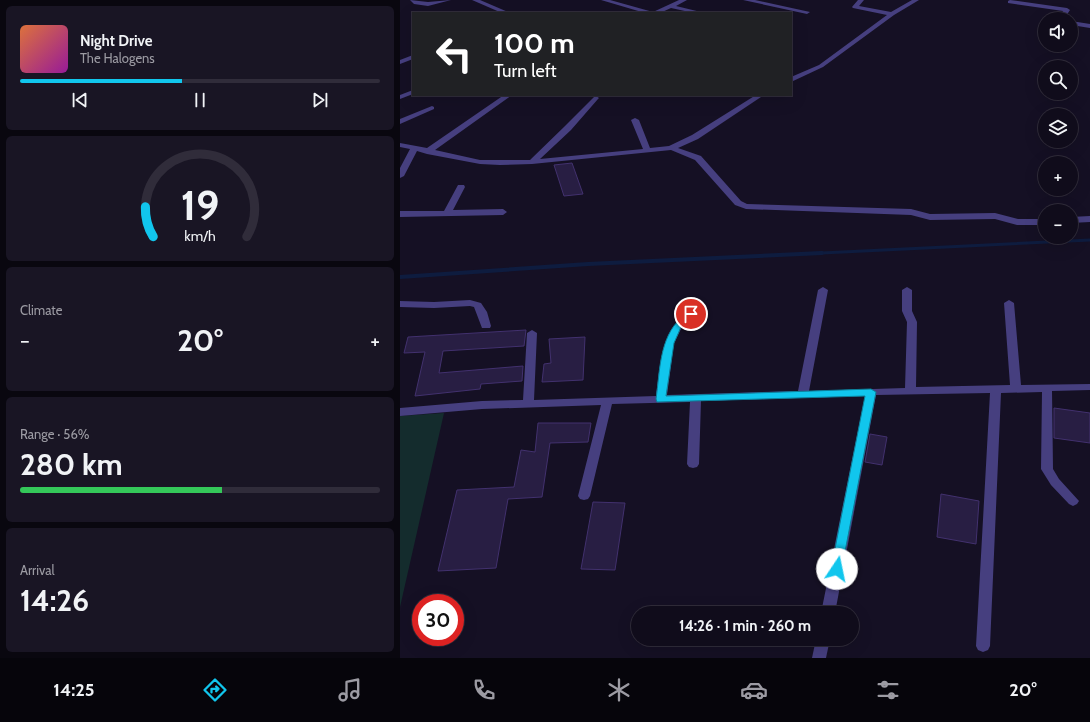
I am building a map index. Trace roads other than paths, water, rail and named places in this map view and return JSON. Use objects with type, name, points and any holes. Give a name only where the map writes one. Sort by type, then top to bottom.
[{"type":"street","points":[[413,0],[416,3],[428,4],[448,0]]},
{"type":"street","points":[[475,0],[506,12]]},
{"type":"street","points":[[604,0],[649,12]]},
{"type":"street","points":[[655,12],[684,0]]},
{"type":"street","points":[[746,0],[807,12]]},
{"type":"street","points":[[861,0],[855,7],[892,14]]},
{"type":"street","points":[[792,80],[821,66],[892,14],[916,0]]},
{"type":"street","points":[[1010,2],[1067,10],[1066,12]]},
{"type":"street","points":[[670,6],[697,12]]},
{"type":"street","points":[[1078,24],[1090,26]]},
{"type":"street","points":[[400,62],[412,57]]},
{"type":"street","points":[[400,97],[412,92]]},
{"type":"street","points":[[427,152],[508,96]]},
{"type":"street","points":[[400,145],[427,152],[480,162],[532,162],[671,148],[695,137],[759,96]]},
{"type":"street","points":[[532,162],[568,128],[596,98]]},
{"type":"street","points":[[400,122],[432,108]]},
{"type":"street","points":[[635,120],[648,151]]},
{"type":"street","points":[[671,148],[698,158],[738,203],[746,206],[911,212],[930,217],[995,216],[1017,222],[1038,222]]},
{"type":"street","points":[[400,176],[414,149]]},
{"type":"street","points":[[447,213],[460,187]]},
{"type":"street","points":[[400,214],[503,212]]},
{"type":"street","points":[[1078,220],[1090,219]]},
{"type":"street","points":[[803,394],[823,290]]},
{"type":"street","points":[[907,290],[907,311],[912,322],[910,392]]},
{"type":"street","points":[[400,304],[434,305],[470,303],[478,305],[482,312],[486,326]]},
{"type":"street","points":[[1009,303],[1016,389]]},
{"type":"street","points":[[661,399],[669,343],[678,326],[691,314]]},
{"type":"street","points":[[528,404],[532,333]]},
{"type":"street","points":[[400,412],[467,406],[803,394],[1090,387]]},
{"type":"street","points":[[1047,388],[1047,469],[1055,482],[1073,501]]},
{"type":"street","points":[[983,646],[996,390]]},
{"type":"street","points":[[829,606],[871,392]]},
{"type":"street","points":[[692,464],[696,398]]},
{"type":"street","points":[[584,496],[607,401]]},
{"type":"street","points":[[819,658],[822,646]]},
{"type":"waterway","points":[[810,254],[1090,240]]},
{"type":"waterway","points":[[810,254],[822,253]]},
{"type":"waterway","points":[[801,254],[810,254]]},
{"type":"waterway","points":[[400,277],[588,264],[810,254]]}]
